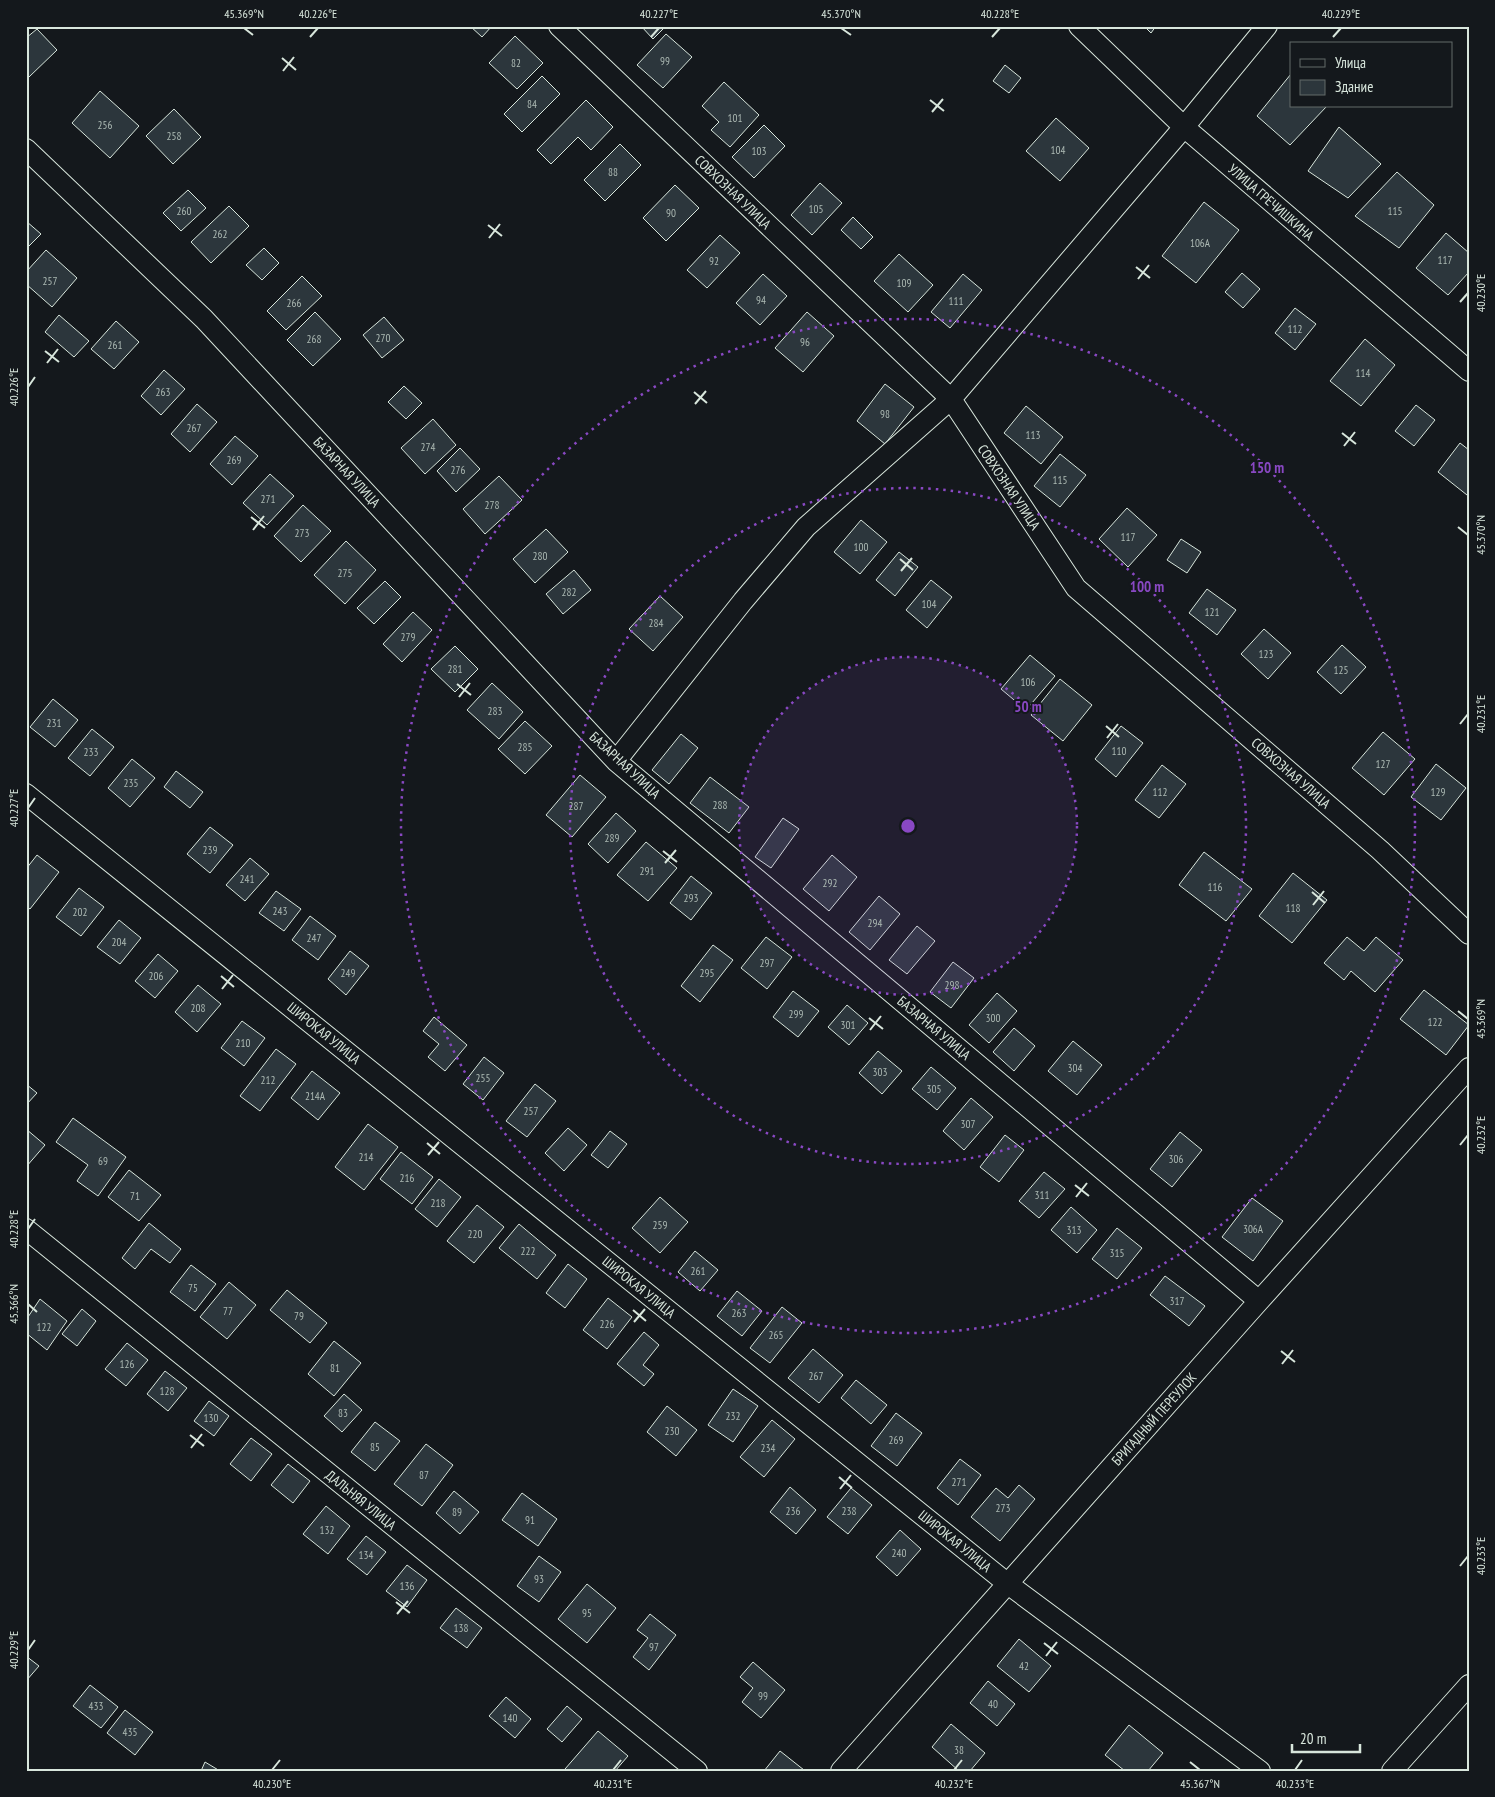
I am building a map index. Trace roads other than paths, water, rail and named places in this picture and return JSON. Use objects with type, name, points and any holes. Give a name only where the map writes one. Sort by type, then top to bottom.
[{"type":"street","name":"СОВХОЗНАЯ УЛИЦА","points":[[559,26],[951,399],[1076,588],[1380,850],[1469,934]]},
{"type":"street","name":"УЛИЦА ГРЕЧИШКИНА","points":[[1079,26],[1184,127],[1469,371]]},
{"type":"street","points":[[616,761],[806,526],[951,399],[1184,127],[1267,26]]},
{"type":"street","name":"БАЗАРНАЯ УЛИЦА","points":[[26,149],[204,319],[616,761],[1259,1301]]},
{"type":"street","name":"ШИРОКАЯ УЛИЦА","points":[[26,794],[1008,1584],[1260,1771]]},
{"type":"street","name":"БРИГАДНЫЙ ПЕРЕУЛОК","points":[[841,1771],[1469,1068]]},
{"type":"street","name":"ДАЛЬНЯЯ УЛИЦА","points":[[26,1230],[697,1771]]},
{"type":"street","points":[[1392,1771],[1469,1685]]}]
